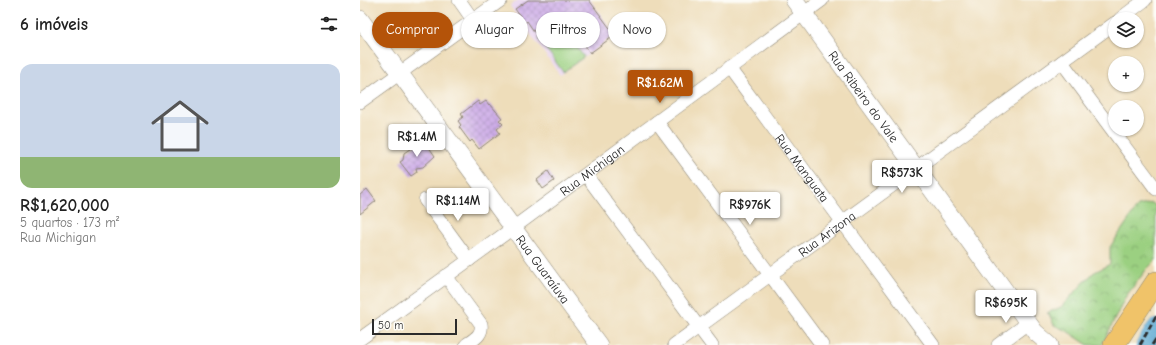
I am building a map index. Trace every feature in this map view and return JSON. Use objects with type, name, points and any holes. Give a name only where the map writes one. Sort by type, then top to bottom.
[{"type":"main road","points":[[1114,345],[1156,282]]},
{"type":"street","points":[[459,0],[467,12]]},
{"type":"street","points":[[484,12],[501,0]]},
{"type":"street","name":"Rua Michigan","points":[[360,339],[729,68],[799,7],[822,0]]},
{"type":"street","points":[[1129,12],[1145,0]]},
{"type":"street","name":"Rua Ribeiro do Vale","points":[[799,7],[1028,323],[1035,332],[1050,345]]},
{"type":"street","name":"Rua Guaraíuva","points":[[360,19],[599,345]]},
{"type":"street","name":"Rua Arizona","points":[[674,345],[1108,27]]},
{"type":"street","points":[[360,102],[461,29]]},
{"type":"street","points":[[1062,62],[1156,189]]},
{"type":"street","name":"Rua Manguata","points":[[729,68],[933,345]]},
{"type":"street","points":[[657,122],[822,345]]},
{"type":"street","points":[[586,174],[712,345]]},
{"type":"street","points":[[425,200],[469,260]]},
{"type":"street","points":[[446,276],[481,324],[481,333],[466,345]]},
{"type":"street","points":[[998,345],[1028,323]]},
{"type":"shaded area","points":[[518,0],[590,0],[599,12],[536,12],[536,42],[528,31],[528,12],[514,12],[510,6]]},
{"type":"shaded area","points":[[600,14],[608,25],[608,40],[600,46]]},
{"type":"shaded area","points":[[540,48],[597,48],[560,75]]},
{"type":"green space","points":[[546,48],[577,48],[584,57],[563,72]]},
{"type":"green space","points":[[1152,203],[1156,206],[1156,260],[1146,270],[1126,296],[1102,345],[1088,345],[1067,331],[1054,325],[1049,314],[1047,313],[1061,307],[1093,273],[1110,264],[1110,247],[1138,206]]},
{"type":"building","points":[[528,0],[589,0],[598,12],[536,12],[535,33],[528,22],[528,12],[517,12],[515,9]]},
{"type":"building","points":[[600,15],[608,26],[608,40],[600,46]]},
{"type":"building","points":[[587,48],[597,48],[590,53]]},
{"type":"building","points":[[478,101],[480,105],[486,101],[489,105],[490,104],[502,118],[499,120],[503,124],[497,129],[500,133],[479,149],[472,140],[470,142],[459,127],[461,125],[458,121],[463,117],[461,114]]},
{"type":"building","points":[[426,143],[435,156],[423,167],[416,168],[417,172],[411,176],[400,162],[403,160],[404,153],[417,144],[421,147]]},
{"type":"building","points":[[548,171],[554,181],[543,189],[537,180]]},
{"type":"building","points":[[367,189],[376,201],[360,214],[360,195]]},
{"type":"waterway","points":[[1146,345],[1156,329]]},
{"type":"railway","points":[[1140,345],[1156,316]]},
{"type":"railway","points":[[1152,345],[1156,339]]}]
